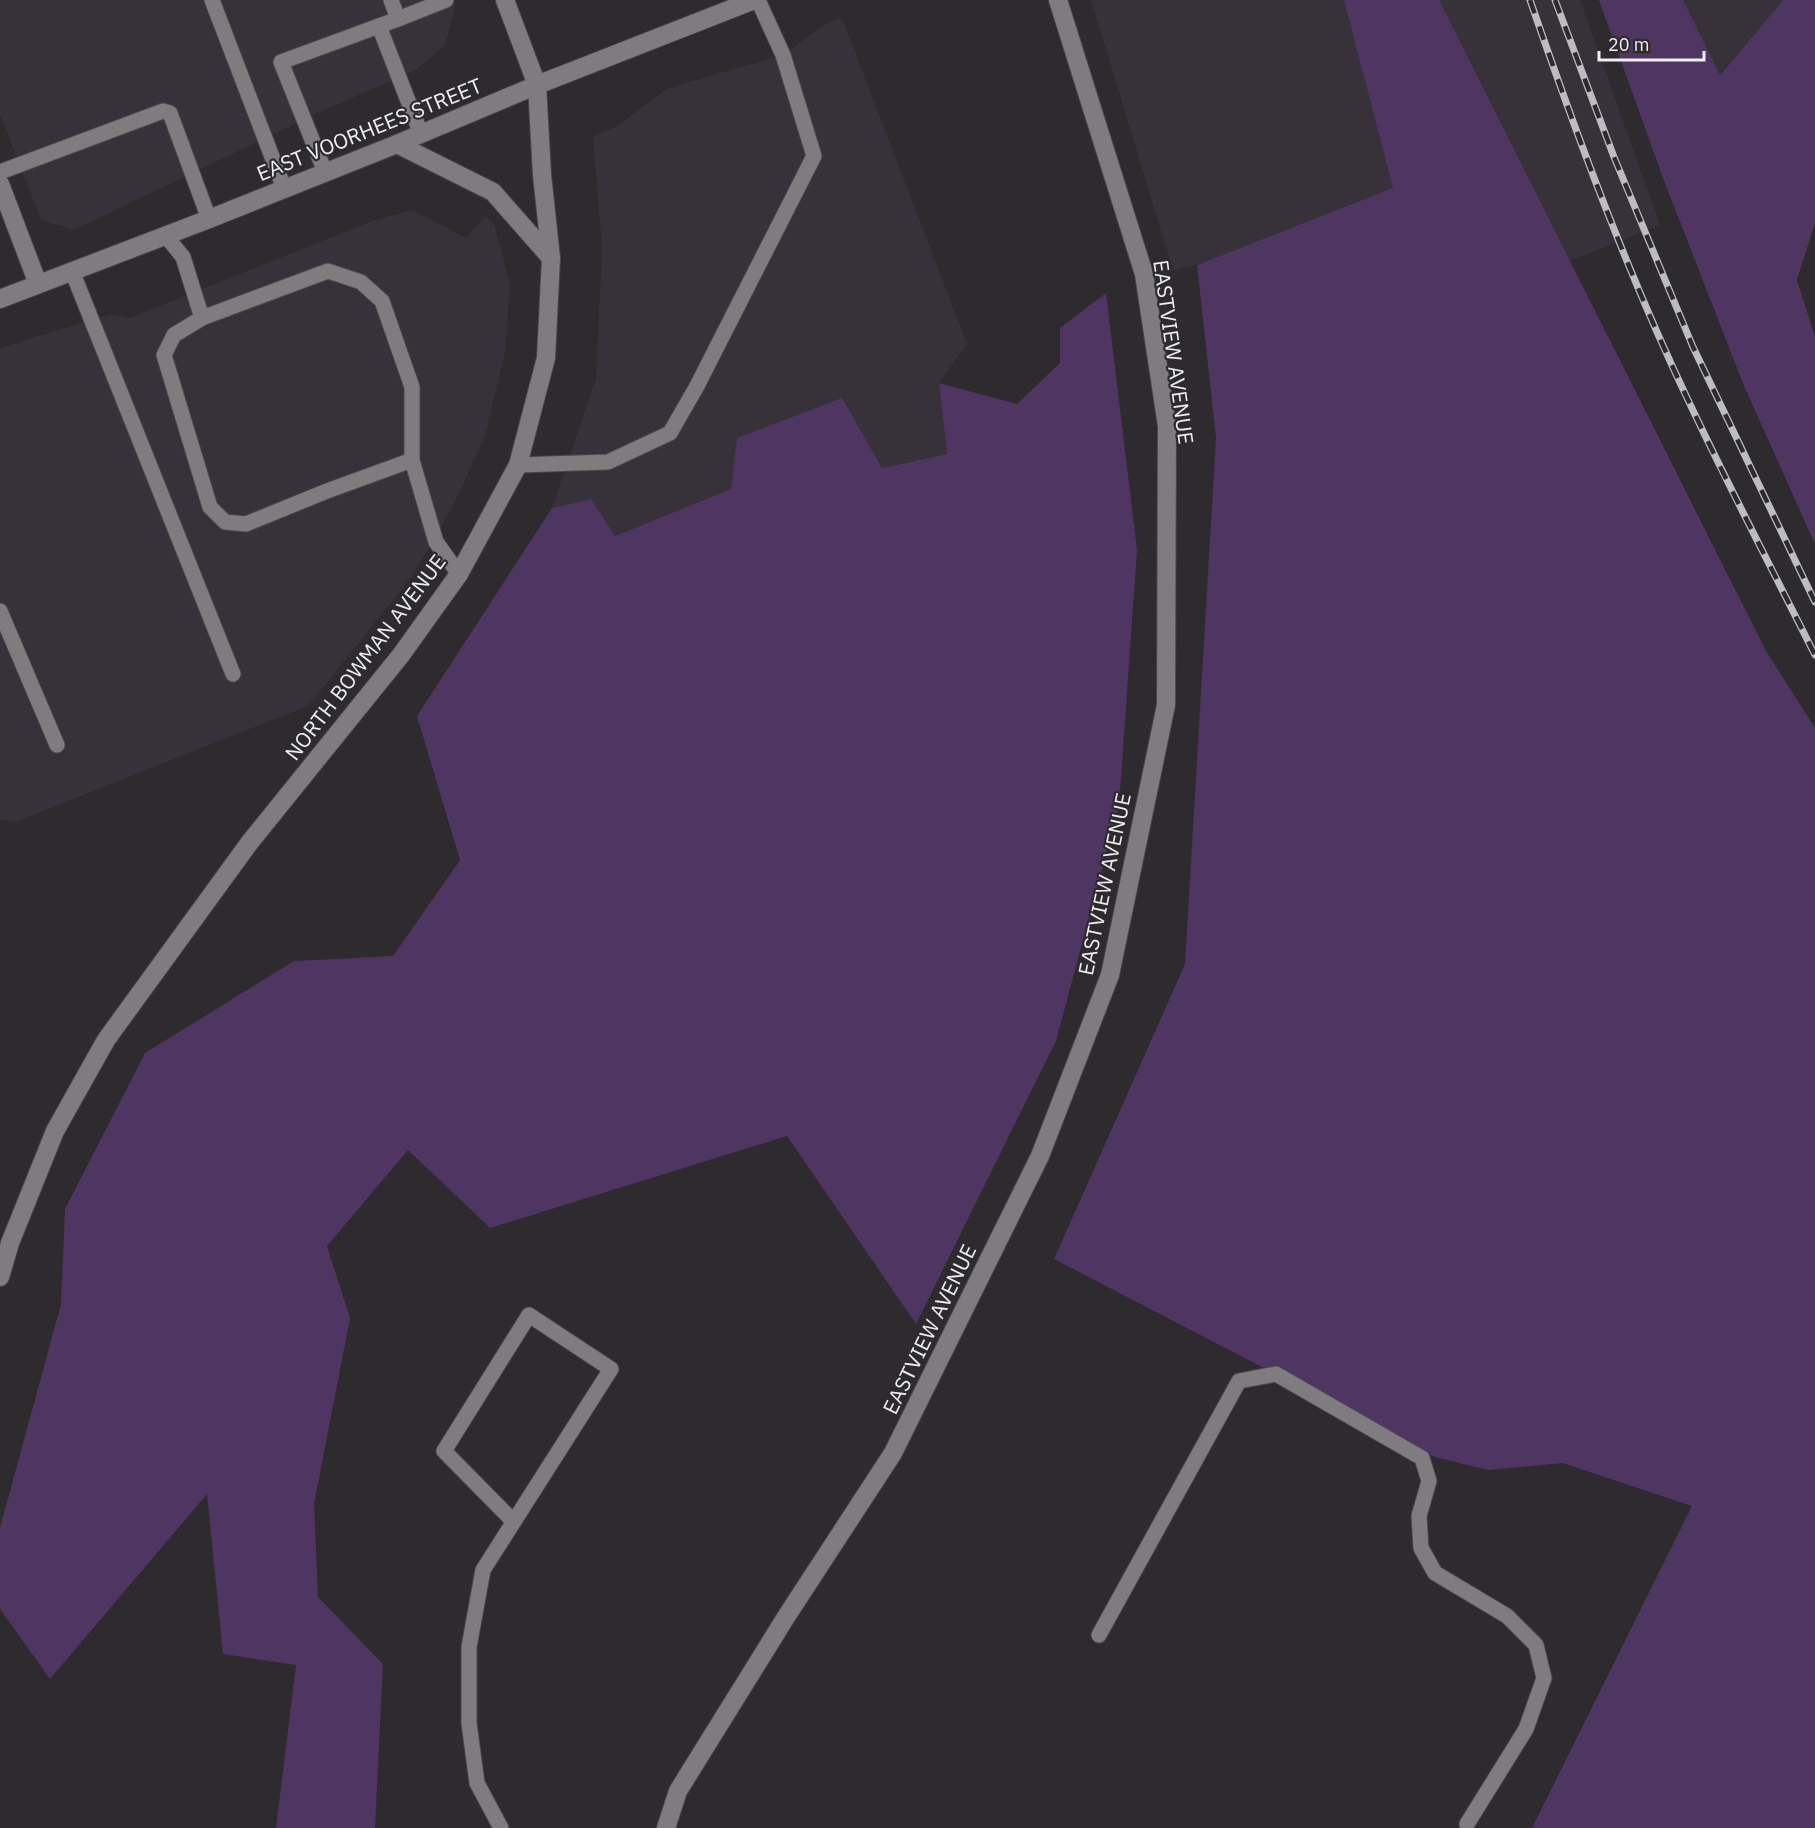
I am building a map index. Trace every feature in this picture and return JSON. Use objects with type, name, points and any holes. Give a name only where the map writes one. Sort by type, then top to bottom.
[{"type":"street","name":"NORTH BOWMAN AVENUE","points":[[0,1277],[10,1243],[55,1131],[106,1040],[250,842],[401,655],[459,574],[518,465],[546,358],[551,258],[537,84],[505,0]]},
{"type":"street","name":"EAST VOORHEES STREET","points":[[0,298],[209,219],[397,144],[537,84],[756,0]]},
{"type":"street","name":"EASTVIEW AVENUE","points":[[666,1828],[678,1791],[786,1617],[893,1453],[1040,1156],[1110,975],[1166,705],[1167,426],[1144,274],[1058,0]]},
{"type":"street","points":[[397,144],[493,192],[551,258]]},
{"type":"street","points":[[0,184],[38,284]]},
{"type":"lane","points":[[212,0],[284,188]]},
{"type":"lane","points":[[391,0],[398,19]]},
{"type":"lane","points":[[325,172],[280,62],[446,0]]},
{"type":"lane","points":[[518,465],[608,462],[670,433],[697,386],[814,156],[783,55],[756,0]]},
{"type":"lane","points":[[379,26],[421,134]]},
{"type":"lane","points":[[0,172],[163,111],[170,113],[209,219]]},
{"type":"lane","points":[[165,236],[183,258],[202,318]]},
{"type":"lane","points":[[72,271],[233,674]]},
{"type":"lane","points":[[412,460],[327,491],[246,525],[225,522],[210,507],[164,355],[174,335],[202,318],[328,271],[361,282],[382,301],[412,387],[412,460],[436,542],[459,574]]},
{"type":"lane","points":[[0,611],[57,746]]},
{"type":"lane","points":[[501,1828],[477,1783],[469,1723],[469,1647],[483,1570],[512,1520],[611,1369],[529,1315],[444,1450],[512,1520]]},
{"type":"lane","points":[[1100,1635],[1239,1381],[1276,1374],[1422,1458],[1429,1481],[1419,1516],[1421,1548],[1436,1573],[1507,1616],[1536,1645],[1544,1678],[1526,1729],[1467,1824]]},
{"type":"shaded area","points":[[0,0],[453,0],[455,7],[445,45],[416,70],[315,114],[74,230],[41,220],[0,114]]},
{"type":"shaded area","points":[[1091,0],[1344,0],[1394,188],[1197,265],[1173,270]]},
{"type":"shaded area","points":[[1344,0],[1439,0],[1766,651],[1815,728],[1815,1828],[1532,1828],[1692,1506],[1563,1463],[1488,1470],[1435,1457],[1054,1259],[1185,964],[1216,438],[1197,265],[1393,188]]},
{"type":"shaded area","points":[[1439,0],[1580,0],[1660,225],[1570,261]]},
{"type":"shaded area","points":[[1599,0],[1683,0],[1720,75],[1783,0],[1815,0],[1815,223],[1797,280],[1815,337],[1815,544],[1744,386],[1663,178]]},
{"type":"shaded area","points":[[1683,0],[1783,0],[1719,75]]},
{"type":"shaded area","points":[[842,18],[967,344],[939,383],[947,454],[881,468],[731,489],[615,536],[591,499],[552,508],[596,379],[602,247],[593,137],[617,126],[668,88],[783,55],[827,23]]},
{"type":"shaded area","points":[[413,210],[466,238],[485,216],[494,224],[510,285],[505,352],[485,436],[454,504],[412,576],[308,706],[15,822],[0,820],[0,348],[110,314],[129,318],[372,221]]},
{"type":"shaded area","points":[[1106,293],[1137,550],[1119,806],[1056,1041],[916,1324],[787,1136],[490,1228],[408,1150],[327,1246],[350,1318],[314,1504],[318,1597],[383,1664],[375,1828],[276,1828],[296,1665],[223,1654],[207,1494],[50,1679],[0,1609],[0,1528],[61,1304],[65,1209],[145,1053],[294,961],[393,956],[460,860],[417,716],[552,508],[591,499],[615,536],[731,489],[737,438],[842,398],[882,468],[947,454],[939,383],[1017,404],[1060,363],[1060,328]]},
{"type":"railway","points":[[1530,0],[1585,153],[1666,353],[1735,497],[1815,655]]},
{"type":"railway","points":[[1555,0],[1614,157],[1693,347],[1815,602]]}]
